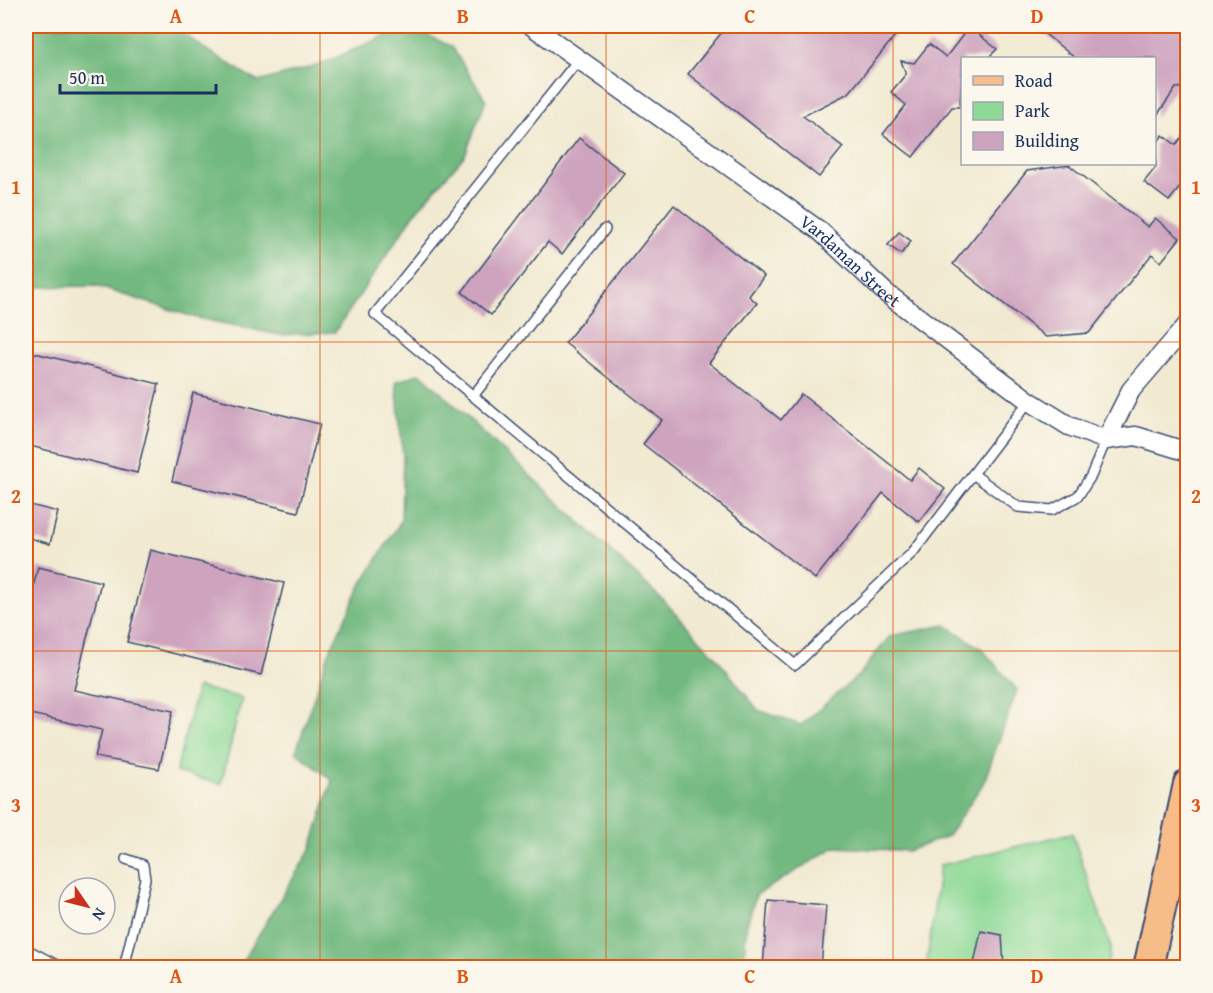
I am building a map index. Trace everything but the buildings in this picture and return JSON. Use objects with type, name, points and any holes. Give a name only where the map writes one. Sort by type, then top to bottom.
[{"type":"main road","points":[[1148,968],[1186,795]]},
{"type":"street","name":"Vardaman Street","points":[[531,26],[820,231],[886,293],[1029,401],[1069,426],[1106,440],[1136,436],[1188,452]]},
{"type":"street","points":[[1106,440],[1131,390],[1188,324]]},
{"type":"lane","points":[[579,59],[375,314],[795,665],[913,552],[1029,401]]},
{"type":"lane","points":[[473,396],[605,229]]},
{"type":"lane","points":[[973,474],[1018,507],[1052,510],[1078,496],[1091,476],[1106,440]]},
{"type":"lane","points":[[124,968],[145,879],[143,865],[126,859]]},
{"type":"lane","points":[[26,948],[62,968]]},
{"type":"green space","points":[[26,26],[173,26],[258,82],[319,65],[407,26],[451,46],[486,100],[465,155],[417,210],[335,332],[280,335],[197,318],[96,286],[26,287]]},
{"type":"green space","points":[[420,373],[663,600],[716,657],[758,710],[801,725],[860,674],[890,636],[946,625],[982,649],[1017,690],[984,782],[948,836],[908,851],[835,847],[756,895],[747,924],[743,967],[239,967],[311,849],[332,780],[296,752],[328,655],[362,583],[401,521],[403,456],[396,382]]},
{"type":"green space","points":[[197,687],[242,698],[221,784],[176,772]]},
{"type":"green space","points":[[1072,833],[1111,947],[1107,967],[926,968],[940,865]]}]
